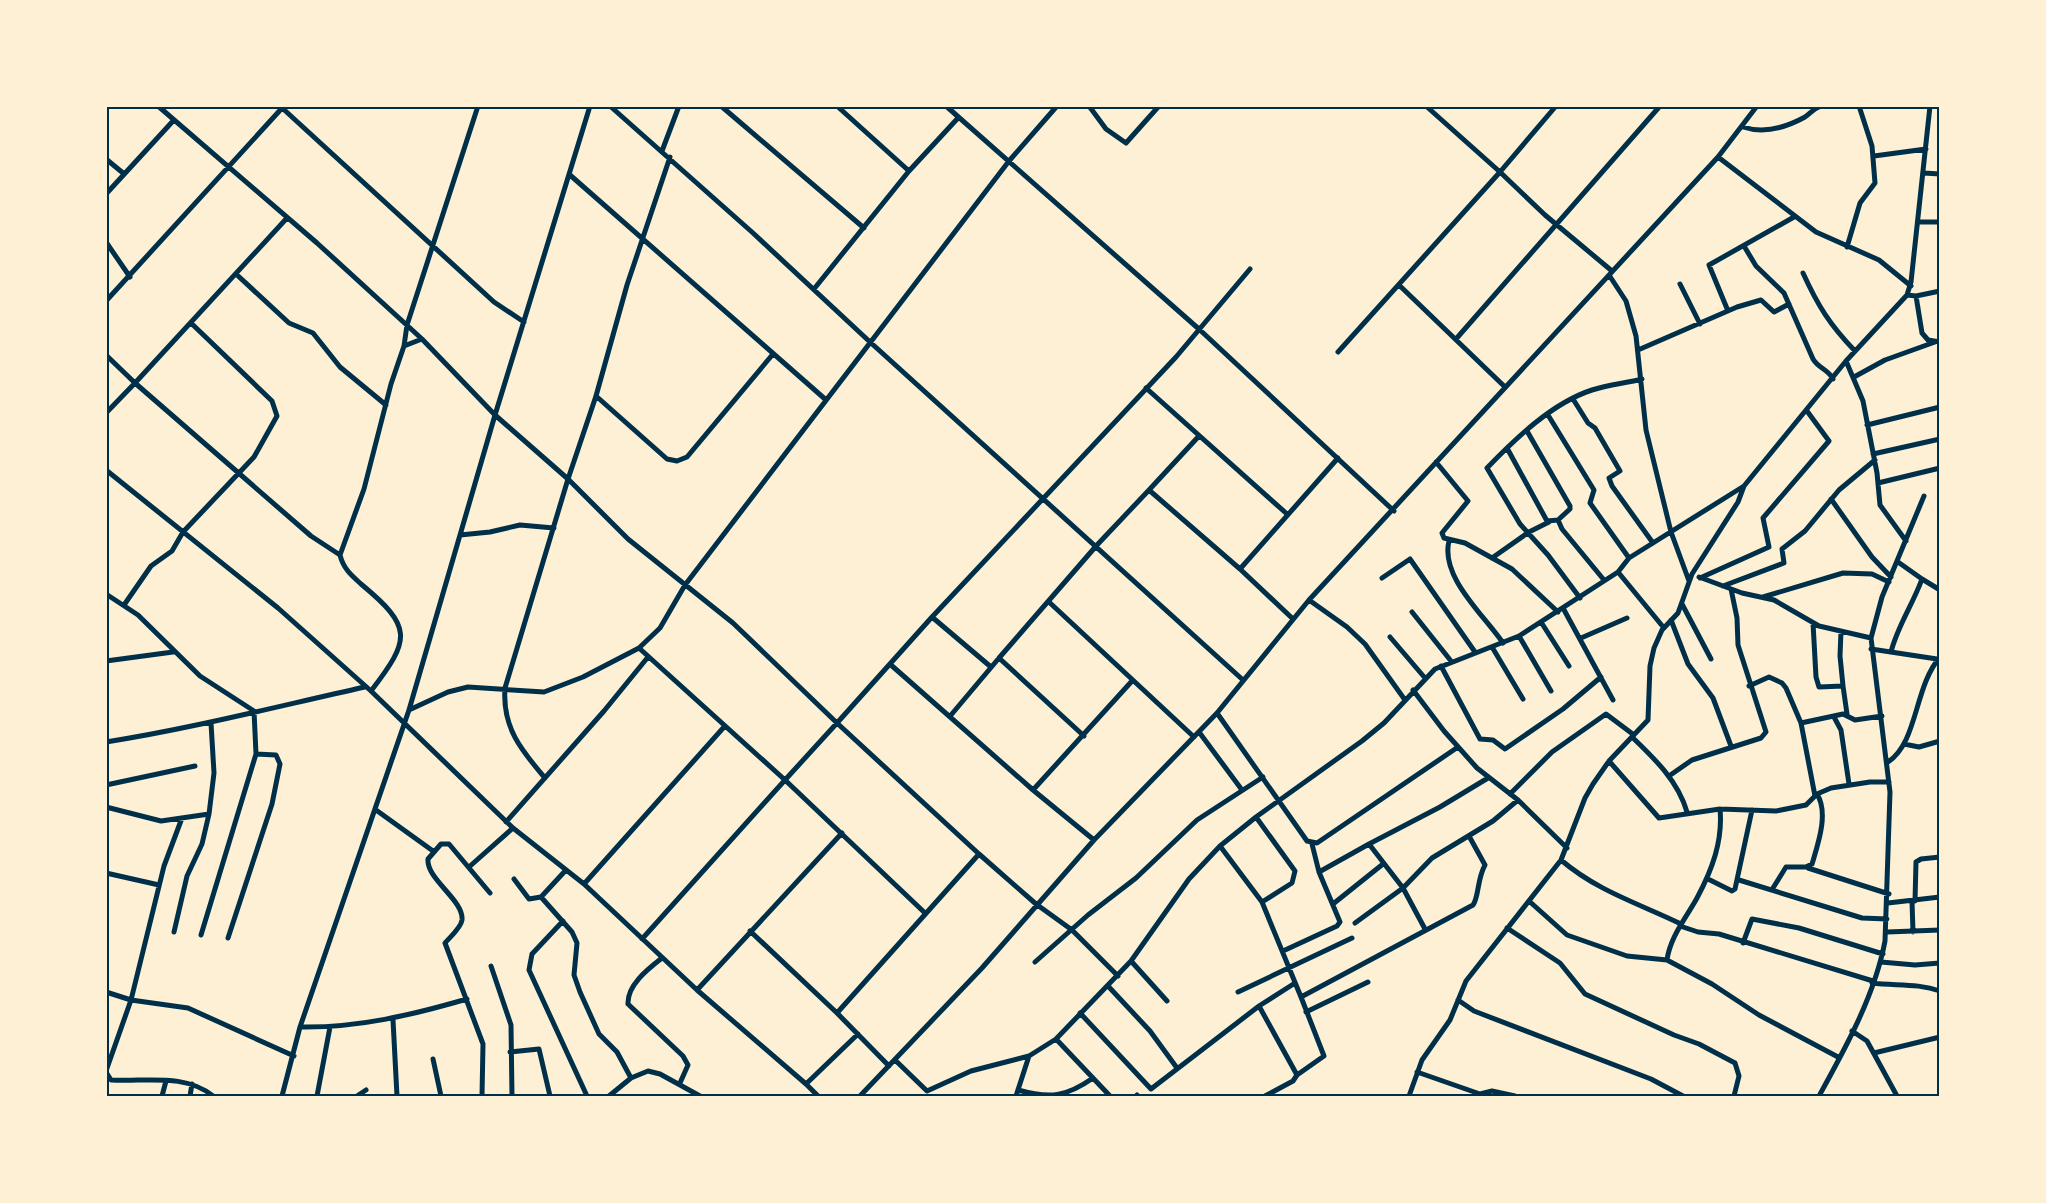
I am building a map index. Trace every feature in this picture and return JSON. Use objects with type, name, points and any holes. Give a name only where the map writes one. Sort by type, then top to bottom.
[{"type":"street","points":[[158,106],[407,325],[495,415],[568,479],[628,538],[733,623],[979,854],[1036,904],[1072,930],[1118,976]]},
{"type":"street","points":[[340,555],[364,489],[404,346],[407,325],[434,248],[477,106]]},
{"type":"street","points":[[282,1096],[300,1027],[409,710],[495,415],[590,106]]},
{"type":"street","points":[[610,106],[670,157],[870,342],[1243,680]]},
{"type":"street","points":[[662,151],[679,106]]},
{"type":"street","points":[[721,106],[864,228]]},
{"type":"street","points":[[837,106],[909,171]]},
{"type":"street","points":[[946,106],[1200,330],[1394,511]]},
{"type":"street","points":[[409,710],[448,692],[468,687],[505,688],[523,693],[544,692],[583,677],[639,648],[660,628],[685,585],[825,399],[1009,161],[1057,106]]},
{"type":"street","points":[[1089,106],[1106,129],[1126,143],[1159,106]]},
{"type":"street","points":[[1426,106],[1611,273],[1626,301],[1638,350],[1646,430],[1671,532],[1689,582]]},
{"type":"street","points":[[1455,339],[1660,106]]},
{"type":"street","points":[[860,1096],[982,968],[1094,840],[1199,732],[1309,600],[1394,511],[1436,462],[1718,157],[1757,106]]},
{"type":"street","points":[[1743,127],[1756,131],[1774,130],[1807,116],[1813,109],[1821,106]]},
{"type":"street","points":[[1847,246],[1860,203],[1875,183],[1874,156],[1859,106]]},
{"type":"street","points":[[895,1060],[926,1094],[971,1071],[1029,1056],[1056,1039],[1131,961],[1189,879],[1220,846],[1384,723],[1425,678],[1451,661],[1519,636],[1618,572],[1629,558],[1744,486],[1808,411],[1846,361],[1907,295],[1911,286],[1930,106]]},
{"type":"street","points":[[106,301],[282,107],[494,302],[524,322]]},
{"type":"street","points":[[1338,352],[1500,172],[1552,108]]},
{"type":"street","points":[[814,289],[909,171],[958,118]]},
{"type":"street","points":[[106,194],[173,121]]},
{"type":"street","points":[[1874,156],[1926,149]]},
{"type":"street","points":[[545,778],[518,747],[504,708],[505,688],[568,479],[596,396],[642,239],[670,157]]},
{"type":"street","points":[[1718,157],[1816,232],[1879,261],[1911,286]]},
{"type":"street","points":[[106,159],[123,173]]},
{"type":"street","points":[[1924,173],[1940,174]]},
{"type":"street","points":[[570,175],[825,399]]},
{"type":"street","points":[[1728,311],[1709,265],[1794,217]]},
{"type":"street","points":[[106,413],[288,218]]},
{"type":"street","points":[[1918,222],[1940,222]]},
{"type":"street","points":[[106,242],[130,277]]},
{"type":"street","points":[[1744,246],[1756,266],[1779,286],[1818,367],[1830,372],[1833,379]]},
{"type":"street","points":[[642,939],[932,617],[1200,330],[1250,269]]},
{"type":"street","points":[[1803,273],[1821,312],[1855,351]]},
{"type":"street","points":[[236,274],[289,323],[313,333],[340,367],[386,405]]},
{"type":"street","points":[[1680,284],[1700,324]]},
{"type":"street","points":[[1399,285],[1505,387]]},
{"type":"street","points":[[1907,295],[1916,296],[1940,291]]},
{"type":"street","points":[[1916,296],[1922,333],[1928,340],[1937,342]]},
{"type":"street","points":[[1638,350],[1728,311],[1761,300],[1774,312],[1789,304]]},
{"type":"street","points":[[124,605],[151,566],[172,550],[183,532],[262,446],[277,416],[272,401],[191,323]]},
{"type":"street","points":[[404,346],[422,339]]},
{"type":"street","points":[[1854,377],[1885,360],[1937,342]]},
{"type":"street","points":[[596,396],[667,459],[677,461],[687,457],[773,354]]},
{"type":"street","points":[[106,355],[311,536],[340,555],[345,568],[388,606],[403,638],[371,691]]},
{"type":"street","points":[[1846,361],[1863,401],[1875,460],[1880,505],[1905,541]]},
{"type":"street","points":[[1580,598],[1529,532],[1520,524],[1487,469],[1527,431],[1573,399],[1592,390],[1642,379]]},
{"type":"street","points":[[1146,388],[1287,514]]},
{"type":"street","points":[[1573,399],[1588,423],[1595,428],[1620,471],[1609,478],[1612,486],[1653,543]]},
{"type":"street","points":[[1868,425],[1940,407]]},
{"type":"street","points":[[1700,578],[1769,547],[1762,518],[1829,441],[1808,411]]},
{"type":"street","points":[[1548,415],[1594,490],[1590,503],[1629,558]]},
{"type":"street","points":[[1492,558],[1529,532],[1558,520],[1570,509],[1527,431]]},
{"type":"street","points":[[951,716],[1096,545],[1199,436]]},
{"type":"street","points":[[1873,454],[1940,439]]},
{"type":"street","points":[[1507,448],[1549,522]]},
{"type":"street","points":[[1240,569],[1338,458]]},
{"type":"street","points":[[1723,586],[1784,563],[1782,549],[1805,531],[1831,499],[1875,460]]},
{"type":"street","points":[[1436,462],[1468,501],[1442,533],[1449,541],[1465,543],[1528,581],[1561,610],[1581,638],[1613,700]]},
{"type":"street","points":[[1878,483],[1940,468]]},
{"type":"street","points":[[106,470],[278,609],[371,691],[506,822],[584,884],[697,990],[818,1096]]},
{"type":"street","points":[[1409,1096],[1417,1072],[1450,1020],[1466,981],[1562,860],[1585,798],[1610,761],[1649,717],[1650,666],[1654,648],[1664,628],[1683,603],[1692,574],[1738,502],[1744,486]]},
{"type":"street","points":[[1149,490],[1240,569],[1293,619]]},
{"type":"street","points":[[1818,1096],[1852,1031],[1873,982],[1881,962],[1887,932],[1888,762],[1871,638],[1876,615],[1924,496]]},
{"type":"street","points":[[1831,499],[1890,580]]},
{"type":"street","points":[[1558,520],[1604,580]]},
{"type":"street","points":[[460,535],[490,532],[520,525],[554,528]]},
{"type":"street","points":[[1449,541],[1447,559],[1458,580],[1503,643]]},
{"type":"street","points":[[1382,578],[1410,559],[1475,652]]},
{"type":"street","points":[[1898,562],[1940,590]]},
{"type":"street","points":[[1618,572],[1664,628]]},
{"type":"street","points":[[1763,597],[1843,573],[1872,574],[1890,580]]},
{"type":"street","points":[[1692,574],[1731,590],[1763,597],[1813,623],[1871,638]]},
{"type":"street","points":[[1891,652],[1894,639],[1912,606],[1922,579]]},
{"type":"street","points":[[1669,776],[1692,760],[1761,738],[1766,732],[1749,686],[1738,645],[1737,618],[1731,590]]},
{"type":"street","points":[[106,594],[138,615],[173,652],[209,683],[254,711]]},
{"type":"street","points":[[1309,600],[1347,627],[1365,644],[1405,700]]},
{"type":"street","points":[[1049,602],[1194,736]]},
{"type":"street","points":[[1683,603],[1711,659]]},
{"type":"street","points":[[1412,612],[1451,661]]},
{"type":"street","points":[[932,617],[991,667]]},
{"type":"street","points":[[1581,638],[1627,618]]},
{"type":"street","points":[[1671,620],[1688,664],[1716,705],[1731,746]]},
{"type":"street","points":[[1541,622],[1569,666]]},
{"type":"street","points":[[1813,623],[1816,676],[1819,687],[1843,686]]},
{"type":"street","points":[[1841,631],[1840,656],[1847,714],[1855,720],[1882,716]]},
{"type":"street","points":[[1519,636],[1551,691]]},
{"type":"street","points":[[1390,637],[1425,678]]},
{"type":"street","points":[[1492,647],[1523,699]]},
{"type":"street","points":[[639,648],[785,780],[924,913]]},
{"type":"street","points":[[1871,649],[1938,658],[1923,685],[1904,744],[1888,762]]},
{"type":"street","points":[[106,661],[173,652]]},
{"type":"street","points":[[506,822],[648,657]]},
{"type":"street","points":[[999,658],[1084,736]]},
{"type":"street","points":[[891,665],[1033,790],[1094,840]]},
{"type":"street","points":[[1442,666],[1480,739],[1494,740],[1505,749],[1563,709],[1601,677]]},
{"type":"street","points":[[1749,686],[1768,677],[1782,683],[1801,723],[1816,795],[1822,807],[1819,840],[1812,864],[1806,867]]},
{"type":"street","points":[[1033,790],[1132,681]]},
{"type":"street","points":[[106,742],[211,723],[254,711],[365,687]]},
{"type":"street","points":[[1413,690],[1458,747],[1488,777],[1518,800],[1567,848]]},
{"type":"street","points":[[201,935],[256,754],[254,711]]},
{"type":"street","points":[[1216,713],[1307,841],[1312,844],[1319,872],[1333,904],[1339,925],[1283,951]]},
{"type":"street","points":[[1510,794],[1552,752],[1606,714],[1633,736],[1669,776],[1682,795],[1687,812]]},
{"type":"street","points":[[1801,723],[1847,714]]},
{"type":"street","points":[[1834,717],[1841,730],[1849,784]]},
{"type":"street","points":[[174,932],[187,876],[201,844],[209,814],[214,773],[211,723]]},
{"type":"street","points":[[584,884],[724,727]]},
{"type":"street","points":[[1199,732],[1242,790]]},
{"type":"street","points":[[1904,744],[1919,747],[1940,741]]},
{"type":"street","points":[[1312,844],[1317,843],[1458,747]]},
{"type":"street","points":[[228,938],[272,804],[280,764],[276,755],[256,754]]},
{"type":"street","points":[[1610,761],[1659,818],[1687,812],[1720,810],[1776,811],[1806,805],[1816,795],[1849,784],[1889,783]]},
{"type":"street","points":[[106,785],[195,766]]},
{"type":"street","points":[[1035,962],[1136,878],[1197,820],[1263,777]]},
{"type":"street","points":[[1319,872],[1440,807],[1488,777]]},
{"type":"street","points":[[1355,923],[1403,888],[1432,858],[1469,836],[1518,800]]},
{"type":"street","points":[[106,807],[161,821],[209,814]]},
{"type":"street","points":[[376,810],[433,852]]},
{"type":"street","points":[[1667,960],[1670,945],[1708,879],[1719,843],[1720,810]]},
{"type":"street","points":[[1708,879],[1732,891],[1739,880],[1752,810]]},
{"type":"street","points":[[1256,817],[1295,871],[1292,883],[1262,902]]},
{"type":"street","points":[[182,818],[164,866],[131,1000],[106,1072],[111,1080],[192,1084],[213,1096]]},
{"type":"street","points":[[469,867],[513,828]]},
{"type":"street","points":[[697,990],[842,833]]},
{"type":"street","points":[[1301,997],[1476,901],[1478,878],[1484,861],[1469,836]]},
{"type":"street","points":[[482,1096],[483,1044],[446,943],[461,924],[462,915],[443,886],[429,871],[428,859],[441,844],[449,844],[490,893]]},
{"type":"street","points":[[1369,844],[1403,888],[1425,929]]},
{"type":"street","points":[[1220,846],[1262,902],[1324,1056],[1297,1075],[1293,1082],[1265,1096]]},
{"type":"street","points":[[837,1012],[979,854]]},
{"type":"street","points":[[1913,932],[1916,862],[1940,857]]},
{"type":"street","points":[[1562,860],[1578,874],[1608,892],[1681,925],[1873,982],[1893,987],[1927,987],[1940,991]]},
{"type":"street","points":[[1333,904],[1383,864]]},
{"type":"street","points":[[1773,888],[1786,867],[1806,867],[1889,894]]},
{"type":"street","points":[[514,879],[529,898],[541,897],[566,870]]},
{"type":"street","points":[[106,873],[159,885]]},
{"type":"street","points":[[1739,880],[1773,888],[1862,918],[1887,919]]},
{"type":"street","points":[[541,897],[563,921],[577,943],[574,975],[580,992],[599,1034],[617,1052],[631,1078]]},
{"type":"street","points":[[1888,903],[1940,897]]},
{"type":"street","points":[[1529,901],[1567,935],[1627,956],[1667,960],[1712,984],[1759,1015],[1838,1057]]},
{"type":"street","points":[[1743,943],[1752,919],[1799,928],[1883,954]]},
{"type":"street","points":[[563,921],[532,954],[529,970],[587,1096]]},
{"type":"street","points":[[1507,928],[1560,963],[1585,994],[1699,1044],[1735,1063],[1739,1076],[1734,1096]]},
{"type":"street","points":[[1887,932],[1940,930]]},
{"type":"street","points":[[750,931],[837,1012],[889,1066]]},
{"type":"street","points":[[1238,992],[1352,938]]},
{"type":"street","points":[[662,958],[637,981],[628,997],[628,1004],[683,1056],[688,1065],[680,1083]]},
{"type":"street","points":[[1131,961],[1167,1001]]},
{"type":"street","points":[[1881,962],[1915,965],[1940,963]]},
{"type":"street","points":[[491,966],[512,1025],[510,1052],[512,1096]]},
{"type":"street","points":[[1306,1012],[1368,982]]},
{"type":"street","points":[[1080,1013],[1151,1089],[1259,1006],[1295,983]]},
{"type":"street","points":[[1108,986],[1150,1031],[1177,1068]]},
{"type":"street","points":[[106,992],[131,1000],[188,1008],[294,1056]]},
{"type":"street","points":[[300,1027],[330,1027],[393,1020],[467,999]]},
{"type":"street","points":[[1458,1000],[1474,1011],[1651,1079],[1683,1096]]},
{"type":"street","points":[[1259,1006],[1297,1075]]},
{"type":"street","points":[[393,1020],[397,1096]]},
{"type":"street","points":[[317,1096],[330,1027]]},
{"type":"street","points":[[1852,1031],[1867,1041],[1897,1096]]},
{"type":"street","points":[[806,1084],[858,1034]]},
{"type":"street","points":[[1874,1053],[1940,1037]]},
{"type":"street","points":[[1056,1039],[1110,1096]]},
{"type":"street","points":[[510,1052],[539,1049],[550,1096]]},
{"type":"street","points":[[1016,1096],[1029,1056]]},
{"type":"street","points":[[433,1059],[441,1096]]},
{"type":"street","points":[[609,1096],[631,1078],[648,1071],[680,1083],[700,1096]]},
{"type":"street","points":[[1417,1072],[1480,1094],[1492,1091],[1515,1096]]},
{"type":"street","points":[[1018,1090],[1046,1096],[1069,1093],[1094,1078]]},
{"type":"street","points":[[162,1096],[166,1081]]},
{"type":"street","points":[[190,1096],[192,1084]]},
{"type":"street","points":[[357,1096],[366,1090]]}]
